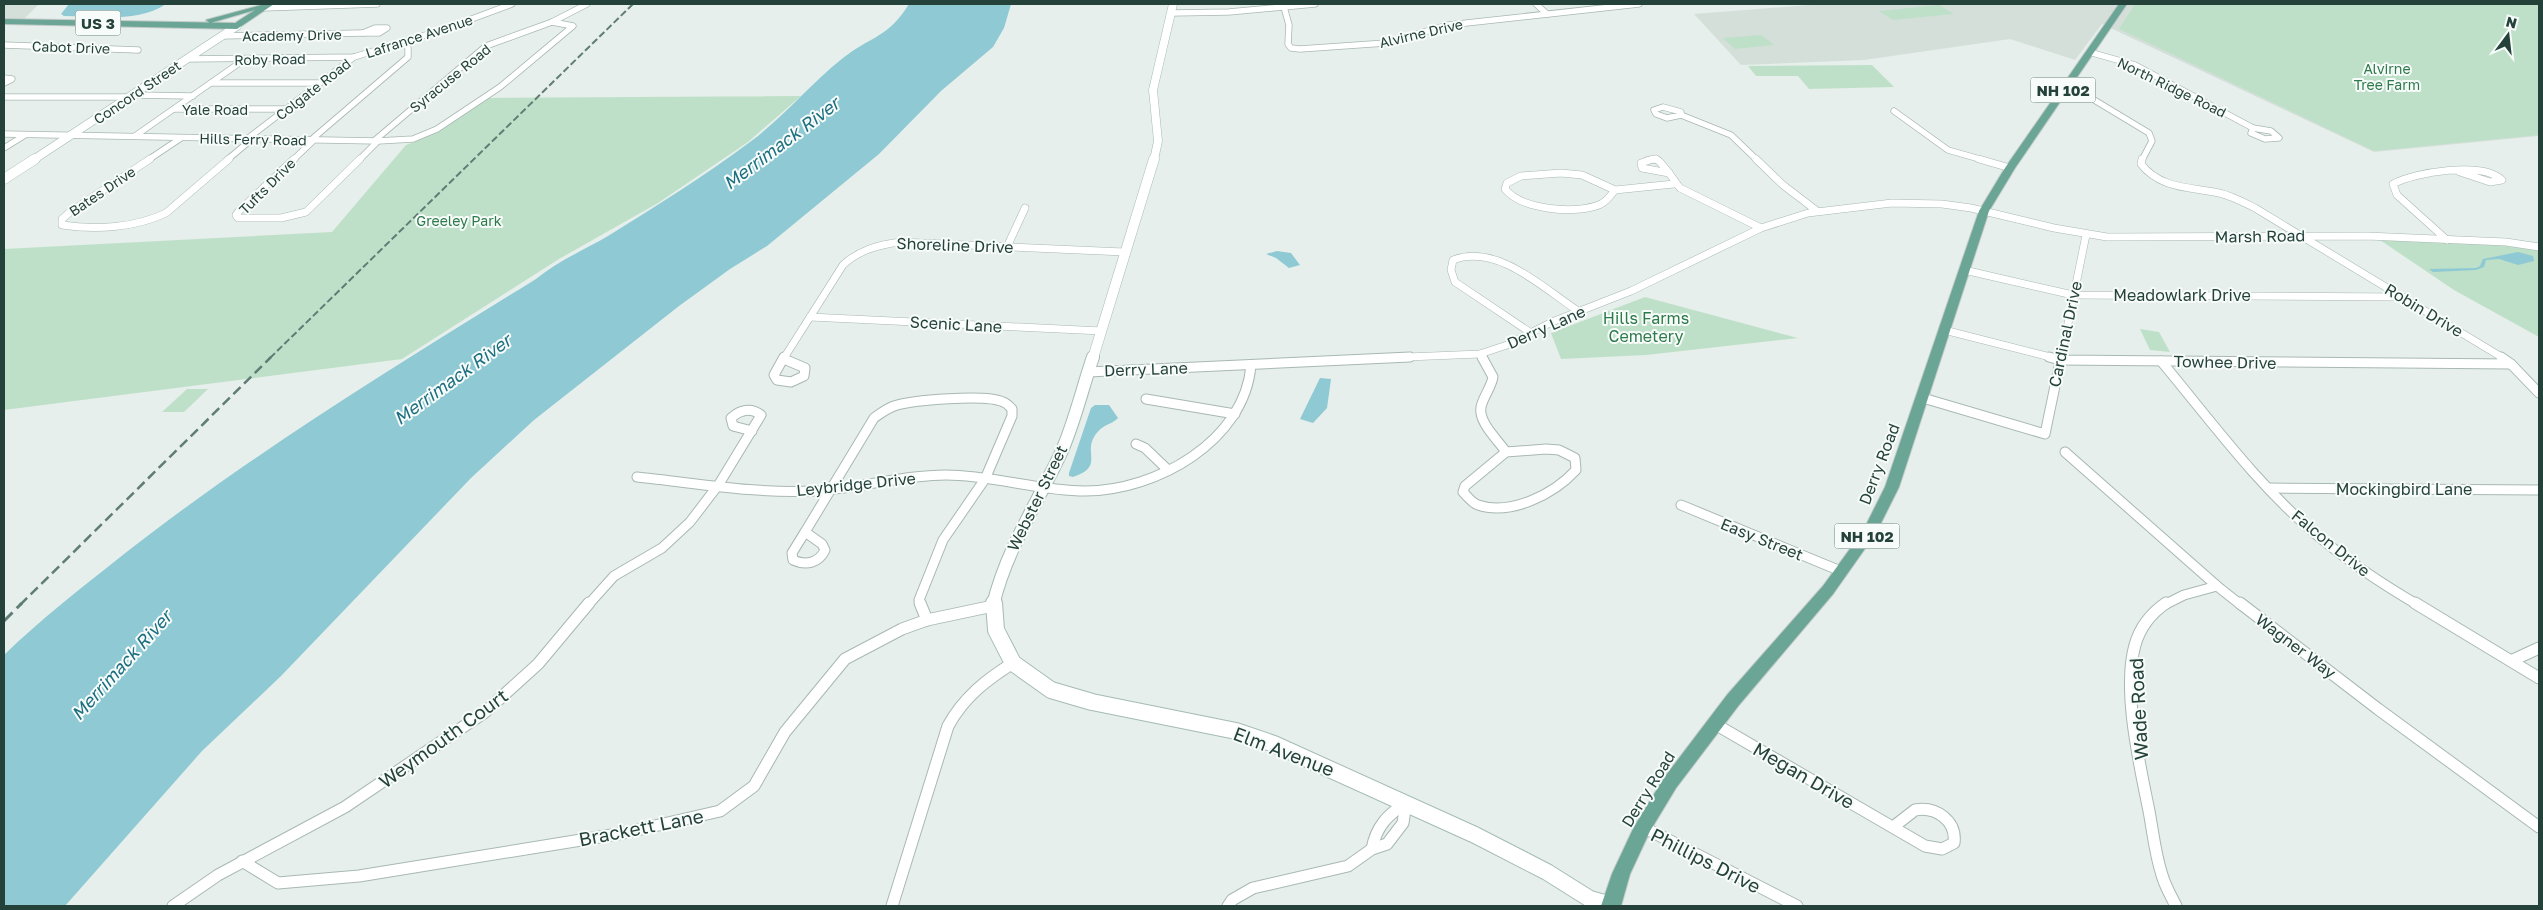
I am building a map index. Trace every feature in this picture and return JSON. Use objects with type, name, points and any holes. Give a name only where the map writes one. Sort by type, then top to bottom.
[{"type":"main road","name":"Derry Road","points":[[1611,906],[1621,874],[1643,828],[1687,758],[1859,550],[1883,507],[1922,398],[1984,211],[2010,168],[2123,4]]},
{"type":"main road","points":[[170,24],[225,17],[266,5]]},
{"type":"main road","name":"Concord Street","points":[[4,178],[72,135],[266,5]]},
{"type":"main road","name":"Webster Street","points":[[1013,663],[996,630],[994,606],[1000,577],[1008,556],[1061,452],[1102,331],[1124,252],[1157,150],[1158,132],[1154,90],[1173,9]]},
{"type":"main road","name":"US 3","points":[[4,22],[237,26]]},
{"type":"main road","name":"Elm Avenue","points":[[1013,663],[1042,685],[1070,697],[1242,733],[1307,757],[1547,872],[1590,899],[1611,906]]},
{"type":"street","points":[[266,5],[329,8],[377,4]]},
{"type":"street","name":"Lafrance Avenue","points":[[354,57],[512,4]]},
{"type":"street","name":"Syracuse Road","points":[[376,141],[486,46],[552,22],[587,4]]},
{"type":"street","points":[[1173,9],[1235,12],[1315,4]]},
{"type":"street","points":[[1536,4],[1547,14]]},
{"type":"street","name":"Alvirne Drive","points":[[1284,7],[1289,26],[1288,44],[1293,48],[1380,43],[1448,25],[1639,4]]},
{"type":"street","name":"Hills Ferry Road","points":[[4,134],[406,141],[428,135],[489,95],[573,26],[552,22]]},
{"type":"street","name":"Academy Drive","points":[[221,36],[363,34]]},
{"type":"street","points":[[313,140],[408,57],[408,48],[403,42]]},
{"type":"street","name":"Cabot Drive","points":[[4,45],[138,50]]},
{"type":"street","name":"North Ridge Road","points":[[2089,52],[2135,65],[2253,128]]},
{"type":"street","name":"Roby Road","points":[[186,59],[354,57]]},
{"type":"street","name":"Colgate Road","points":[[250,139],[354,57]]},
{"type":"street","points":[[134,136],[245,59]]},
{"type":"street","points":[[4,78],[12,79],[4,83]]},
{"type":"street","points":[[211,83],[319,83]]},
{"type":"street","name":"Robin Drive","points":[[2066,86],[2081,92],[2148,133],[2152,141],[2142,158],[2141,164],[2152,176],[2171,184],[2237,199],[2302,236],[2511,364],[2539,393]]},
{"type":"street","points":[[4,97],[193,96]]},
{"type":"street","name":"Yale Road","points":[[174,109],[287,109]]},
{"type":"street","points":[[1894,111],[1926,136],[1948,150],[2010,168]]},
{"type":"street","points":[[1681,115],[1731,135],[1783,185],[1818,212]]},
{"type":"street","points":[[4,148],[26,134]]},
{"type":"street","name":"Bates Drive","points":[[181,138],[70,212],[62,219],[62,225],[136,224],[154,220],[166,213],[250,139]]},
{"type":"street","name":"Tufts Drive","points":[[313,140],[239,211],[236,215],[238,218],[281,218],[306,212],[376,141]]},
{"type":"street","points":[[2447,240],[2397,195],[2393,184],[2404,178],[2460,172],[2484,171],[2494,174],[2502,180],[2490,182],[2460,172]]},
{"type":"street","points":[[1615,190],[1601,204],[1568,208],[1525,204],[1514,199],[1505,189],[1507,182],[1515,178],[1561,173],[1582,175],[1615,190],[1674,184],[1761,228]]},
{"type":"street","points":[[1669,173],[1674,184]]},
{"type":"street","name":"Derry Lane","points":[[1088,372],[1480,354],[1507,345],[1681,268],[1761,228],[1791,217],[1818,212],[1908,203],[1958,206],[1984,211]]},
{"type":"street","points":[[1007,247],[1025,208]]},
{"type":"street","name":"Marsh Road","points":[[1984,211],[2086,235],[2119,238],[2367,236],[2516,243],[2539,247]]},
{"type":"street","name":"Cardinal Drive","points":[[1922,398],[2044,434],[2086,235]]},
{"type":"street","name":"Shoreline Drive","points":[[784,359],[843,265],[855,255],[871,247],[900,242],[1124,252]]},
{"type":"street","points":[[1531,333],[1456,282],[1450,270],[1454,260],[1470,254],[1494,258],[1578,312]]},
{"type":"street","name":"Meadowlark Drive","points":[[1964,270],[2073,294],[2404,298]]},
{"type":"street","name":"Scenic Lane","points":[[810,317],[1102,331]]},
{"type":"street","name":"Towhee Drive","points":[[1944,330],[2060,360],[2511,364]]},
{"type":"street","points":[[1480,354],[1493,377],[1491,387],[1481,406],[1481,417],[1506,452]]},
{"type":"street","name":"Falcon Drive","points":[[2161,361],[2268,488],[2304,524],[2361,569],[2513,660],[2539,678]]},
{"type":"street","name":"Leybridge Drive","points":[[637,477],[790,490],[829,489],[937,475],[1104,490],[1132,484],[1168,470],[1186,462],[1207,446],[1235,414],[1250,387],[1251,365]]},
{"type":"street","points":[[1146,398],[1235,414]]},
{"type":"street","points":[[804,532],[829,489],[877,415],[887,408],[905,404],[994,399],[1005,402],[1012,409],[1012,416],[985,479],[943,540],[919,600],[927,620]]},
{"type":"street","points":[[718,484],[752,432]]},
{"type":"street","points":[[1136,444],[1150,452],[1168,470]]},
{"type":"street","points":[[1561,451],[1575,459],[1578,465],[1577,471],[1550,494],[1535,500],[1491,507],[1472,504],[1463,492],[1465,486],[1506,452],[1561,451]]},
{"type":"street","name":"Wagner Way","points":[[2065,452],[2217,586],[2539,827]]},
{"type":"street","name":"Weymouth Court","points":[[173,906],[207,882],[345,807],[490,709],[538,664],[601,588],[619,572],[671,542],[687,525],[718,484]]},
{"type":"street","name":"Mockingbird Lane","points":[[2268,488],[2539,490]]},
{"type":"street","name":"Easy Street","points":[[1681,505],[1842,572]]},
{"type":"street","name":"Wade Road","points":[[2176,906],[2164,881],[2160,867],[2136,744],[2132,668],[2134,649],[2141,629],[2158,607],[2186,594],[2217,586]]},
{"type":"street","name":"Brackett Lane","points":[[242,862],[278,883],[360,876],[632,831],[720,812],[754,786],[785,732],[845,659],[902,629],[927,620],[994,606]]},
{"type":"street","points":[[2513,660],[2539,648]]},
{"type":"street","points":[[892,906],[948,726],[957,708],[984,681],[1013,663]]},
{"type":"street","name":"Megan Drive","points":[[1715,724],[1893,827],[1932,849],[1949,847],[1954,843],[1955,832],[1948,821],[1927,810],[1914,811],[1893,827]]},
{"type":"street","points":[[1372,849],[1374,835],[1387,814],[1406,803]]},
{"type":"street","points":[[1228,906],[1232,900],[1253,888],[1348,866],[1372,849],[1387,844],[1403,823],[1406,803]]},
{"type":"street","name":"Phillips Drive","points":[[1643,828],[1797,906]]},
{"type":"shaded area","points":[[4,4],[39,4],[24,19],[4,19]]},
{"type":"shaded area","name":"Alvirne Tree Farm","points":[[1822,4],[2539,4],[2539,136],[2374,152],[2102,24],[2075,60],[2010,39],[1864,60],[1741,65],[1694,14]]},
{"type":"green space","name":"Alvirne Tree Farm","points":[[2135,4],[2539,4],[2539,135],[2374,151],[2119,29]]},
{"type":"green space","points":[[1939,5],[1954,14],[1893,20],[1879,11]]},
{"type":"green space","points":[[1761,35],[1774,45],[1735,49],[1723,38]]},
{"type":"green space","points":[[1872,65],[1894,87],[1809,89],[1798,76],[1756,76],[1748,66]]},
{"type":"green space","name":"Greeley Park","points":[[801,96],[748,142],[658,203],[559,259],[402,359],[4,410],[4,249],[332,232],[406,145],[424,138],[453,122],[488,98]]},
{"type":"green space","points":[[2377,238],[2539,248],[2539,337],[2454,290]]},
{"type":"green space","name":"Hills Farms Cemetery","points":[[1645,297],[1798,338],[1646,355],[1561,359],[1551,333]]},
{"type":"green space","points":[[2140,329],[2159,332],[2170,352],[2150,350]]},
{"type":"green space","points":[[187,389],[208,389],[184,412],[162,412]]},
{"type":"water","points":[[69,4],[166,4],[143,14],[130,16],[64,16],[61,14]]},
{"type":"water","name":"Merrimack River","points":[[909,4],[1011,4],[1004,28],[993,47],[941,91],[879,154],[767,246],[730,269],[679,306],[534,420],[471,478],[281,676],[202,751],[65,906],[4,906],[4,655],[46,617],[119,558],[272,447],[376,379],[553,267],[608,236],[733,155],[774,122],[843,58],[879,36],[894,24]]},
{"type":"water","points":[[1277,251],[1291,253],[1300,265],[1289,268],[1276,258],[1266,254]]},
{"type":"water","points":[[2518,252],[2533,256],[2534,261],[2518,265],[2499,259],[2486,260],[2484,267],[2476,270],[2433,272],[2429,269],[2476,268],[2480,266],[2483,259]]},
{"type":"water","points":[[1320,378],[1331,379],[1327,408],[1313,423],[1300,419]]},
{"type":"water","points":[[1095,405],[1109,405],[1118,418],[1100,429],[1094,437],[1091,443],[1091,464],[1088,469],[1073,477],[1069,476],[1091,408]]},
{"type":"railway","points":[[270,358],[633,4]]},
{"type":"railway","points":[[20,605],[271,357]]},
{"type":"railway","points":[[4,621],[20,605]]}]
